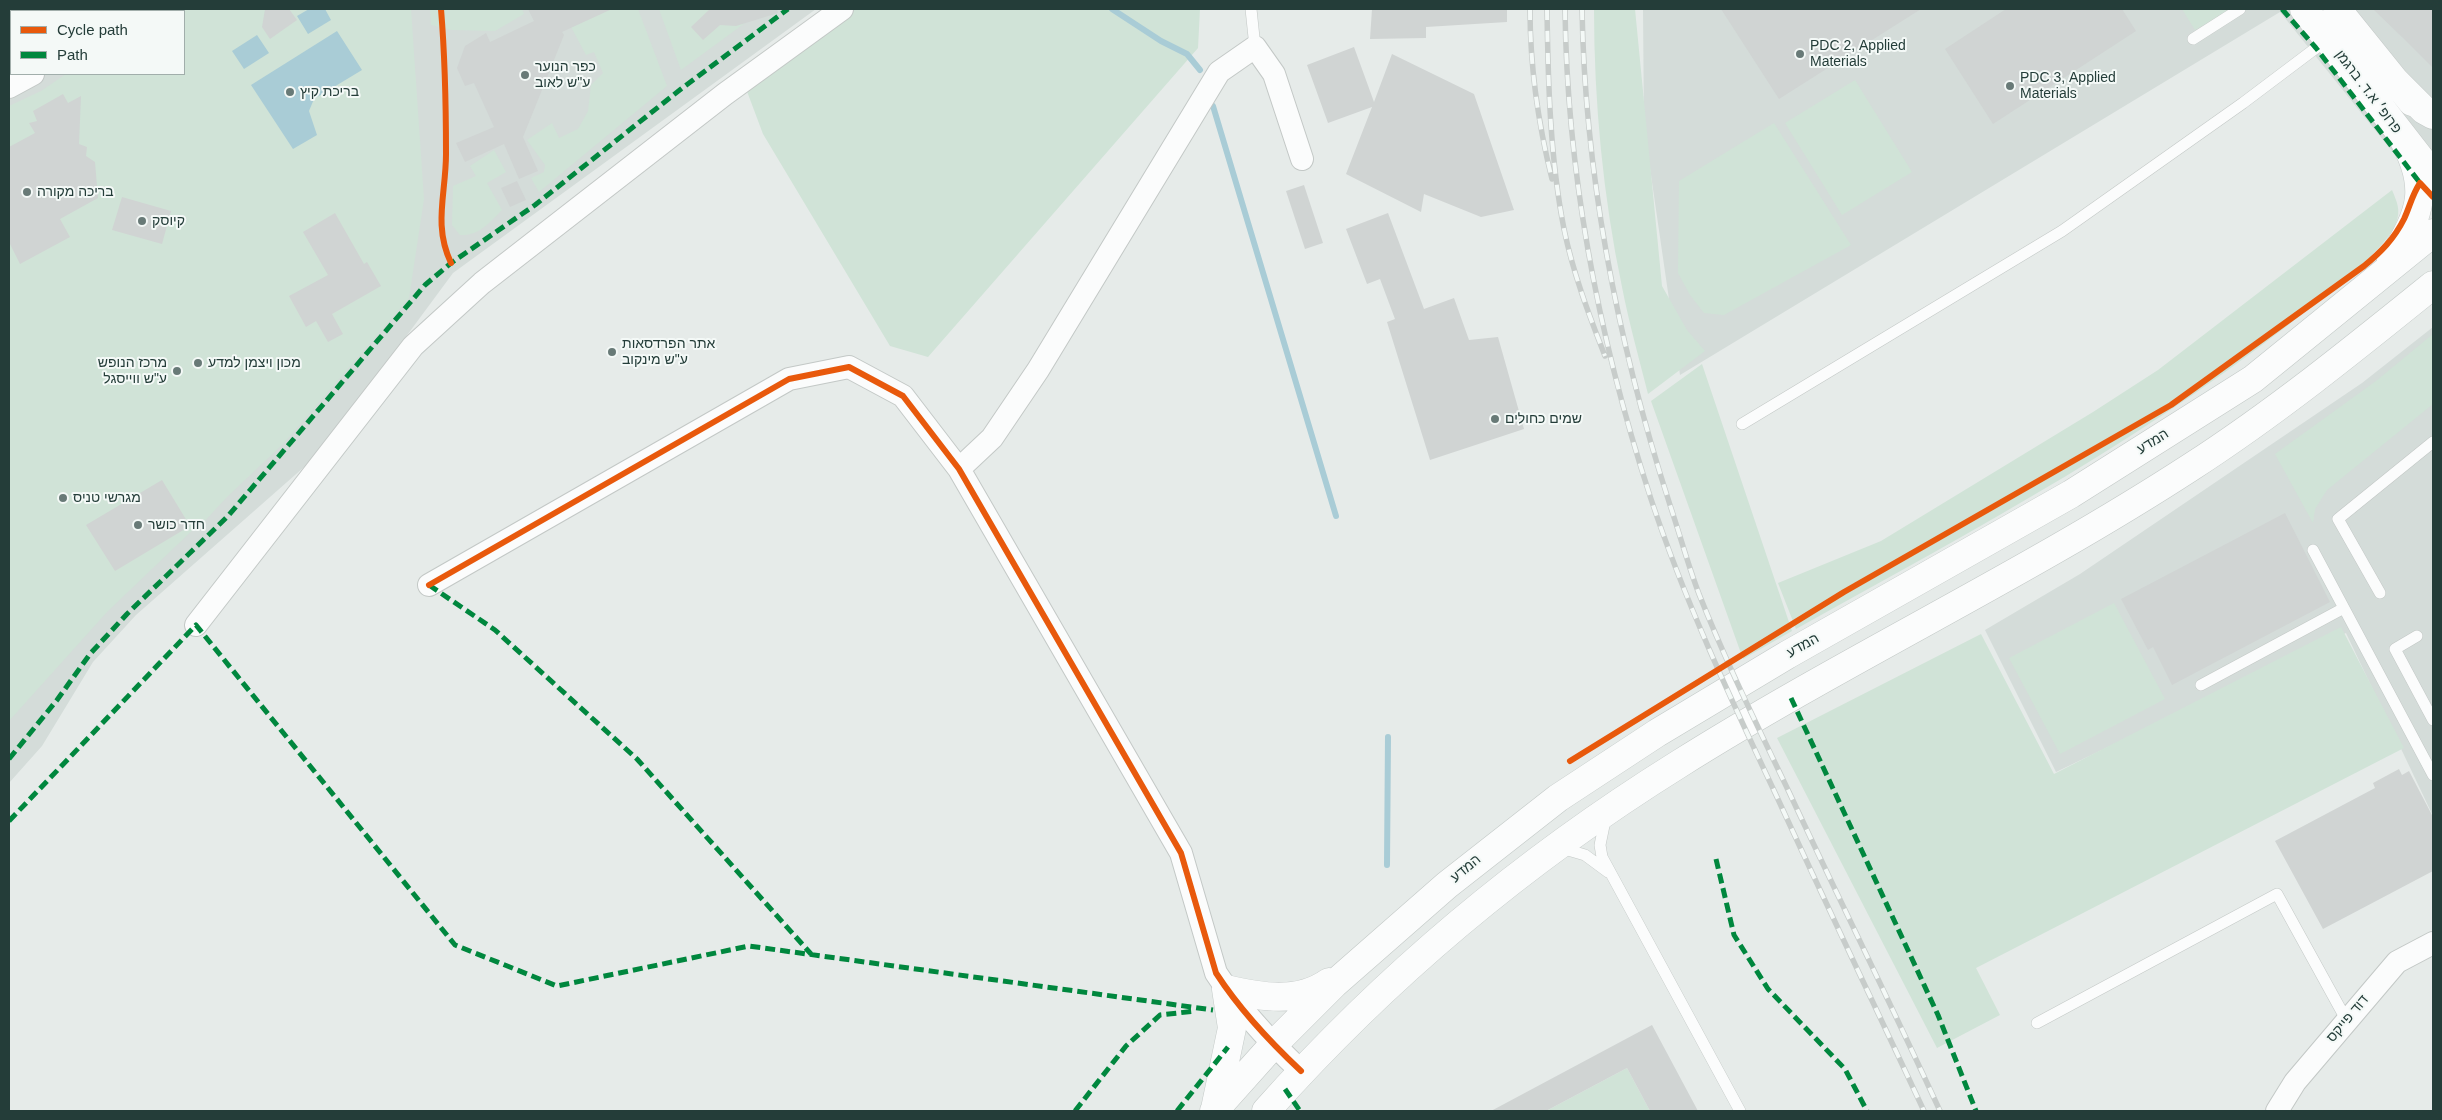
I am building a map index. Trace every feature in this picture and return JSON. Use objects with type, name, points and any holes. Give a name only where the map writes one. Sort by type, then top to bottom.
[{"type":"main road","name":"פרופ׳ א.ד. ברגמן","points":[[2304,9],[2433,175]]},
{"type":"main road","name":"פרופ׳ א.ד. ברגמן","points":[[2337,9],[2433,128]]},
{"type":"main road","points":[[2397,83],[2424,110],[2433,115]]},
{"type":"main road","points":[[2376,280],[2403,242],[2413,222],[2419,203],[2419,173],[2414,157],[2401,135]]},
{"type":"main road","name":"המדע","points":[[1214,1111],[1273,1045],[1367,955],[1485,854],[1558,798],[1604,767],[1787,655],[2071,494],[2253,378],[2433,233]]},
{"type":"main road","points":[[1266,1111],[1301,1071],[1419,956],[1501,888],[1606,812],[1721,738],[2020,570],[2191,467],[2323,373],[2433,285]]},
{"type":"main road","points":[[1214,1111],[1232,1028],[1226,989],[1270,998],[1292,996],[1320,988],[1367,955]]},
{"type":"street","points":[[196,625],[413,346],[482,283],[725,94],[842,9]]},
{"type":"street","points":[[959,469],[992,438],[1038,370],[1219,72],[1255,47],[1274,74],[1302,159]]},
{"type":"street","points":[[9,87],[31,75]]},
{"type":"street","points":[[429,585],[789,379],[849,367],[903,396],[959,469],[1181,853],[1216,973],[1226,989],[1273,1045],[1301,1071]]},
{"type":"street","name":"דוד פייקס","points":[[2277,1111],[2296,1082],[2397,962],[2433,943]]},
{"type":"lane","points":[[1251,9],[1255,47]]},
{"type":"lane","points":[[2193,39],[2240,9]]},
{"type":"lane","points":[[1742,424],[2062,231],[2243,103],[2316,48],[2325,35]]},
{"type":"lane","points":[[2380,593],[2338,519],[2433,442]]},
{"type":"lane","points":[[2313,550],[2433,775]]},
{"type":"lane","points":[[2201,685],[2344,608]]},
{"type":"lane","points":[[2417,636],[2396,649],[2433,720]]},
{"type":"lane","points":[[1606,812],[1600,845],[1602,857],[1609,873],[1740,1111]]},
{"type":"lane","points":[[1557,847],[1585,855],[1609,873]]},
{"type":"lane","points":[[2037,1023],[2277,894],[2347,1021]]},
{"type":"shaded area","name":"מרכז הנופש ע\"ש ווייסגל","points":[[9,9],[816,9],[453,273],[320,453],[136,615],[93,662],[42,746],[9,783]]},
{"type":"shaded area","points":[[1643,9],[2433,9],[2433,202],[2280,12],[1680,375],[1644,127]]},
{"type":"shaded area","points":[[2433,327],[2433,816],[2346,633],[2056,772],[1985,630],[2080,574],[2362,383]]},
{"type":"green space","name":"מרכז הנופש ע\"ש ווייסגל","points":[[411,9],[424,199],[409,298],[283,444],[227,497],[201,525],[200,523],[107,612],[9,721],[9,106],[41,91],[65,75],[185,75],[185,10],[162,10]]},
{"type":"green space","points":[[430,9],[522,9],[524,14],[495,31],[452,30],[431,25]]},
{"type":"green space","points":[[596,9],[638,9],[667,86],[539,192],[531,178],[544,172],[545,165],[527,140],[552,123],[559,138],[578,129],[588,111],[591,85],[603,73],[594,52],[586,55],[569,23]]},
{"type":"green space","points":[[659,9],[764,9],[681,70]]},
{"type":"green space","points":[[851,9],[1200,9],[1198,48],[928,357],[890,346],[763,134],[745,86]]},
{"type":"green space","points":[[1594,9],[1635,9],[1662,286],[1687,330],[1705,351],[1648,394],[1615,253],[1605,184],[1598,114]]},
{"type":"green space","points":[[2182,9],[2232,9],[2195,30]]},
{"type":"green space","points":[[1855,80],[1912,172],[1842,215],[1785,123]]},
{"type":"green space","points":[[1774,123],[1851,245],[1724,315],[1704,313],[1690,295],[1678,273],[1679,181]]},
{"type":"green space","points":[[494,150],[506,172],[487,183],[502,210],[478,231],[467,235],[460,235],[452,225],[453,186],[476,176],[470,166]]},
{"type":"green space","points":[[2392,190],[2398,206],[2398,214],[2391,233],[2383,243],[2350,275],[2257,349],[2195,393],[2065,477],[1796,629],[1778,583],[1881,541],[2093,412],[2158,370]]},
{"type":"green space","points":[[2433,334],[2433,404],[2327,490],[2315,509],[2313,523],[2275,454],[2376,381]]},
{"type":"green space","points":[[1702,364],[1792,631],[1743,659],[1651,401]]},
{"type":"green space","points":[[2114,603],[2165,699],[2060,754],[2009,658]]},
{"type":"green space","points":[[2341,627],[2404,748],[1976,968],[2000,1015],[1937,1048],[1777,738],[1981,634],[2054,774]]},
{"type":"green space","points":[[1627,1068],[1650,1111],[1546,1111]]},
{"type":"water","points":[[309,9],[325,9],[331,20],[308,34],[297,16]]},
{"type":"water","name":"בריכת קיץ","points":[[337,31],[362,70],[314,99],[309,111],[317,135],[293,149],[251,85]]},
{"type":"water","points":[[257,35],[269,53],[244,69],[232,51]]},
{"type":"building","points":[[265,9],[289,9],[297,20],[270,39],[262,27]]},
{"type":"building","points":[[528,9],[612,9],[562,32],[564,35],[546,80],[538,83],[542,90],[523,137],[538,171],[519,179],[504,144],[465,162],[456,143],[494,127],[474,83],[465,86],[457,68],[465,46],[486,33],[490,42],[534,21]]},
{"type":"building","points":[[710,9],[777,9],[778,13],[736,26],[720,25],[703,40],[691,27]]},
{"type":"building","points":[[1372,9],[1507,9],[1507,22],[1426,27],[1426,38],[1370,39]]},
{"type":"building","name":"PDC 2, Applied Materials","points":[[1721,9],[1921,9],[1779,99]]},
{"type":"building","name":"PDC 3, Applied Materials","points":[[2006,9],[2122,9],[2136,31],[1993,124],[1945,49]]},
{"type":"building","points":[[2373,9],[2433,9],[2433,68],[2402,37]]},
{"type":"building","points":[[1354,47],[1374,102],[1392,54],[1474,94],[1514,210],[1481,217],[1424,194],[1421,212],[1346,174],[1372,107],[1328,123],[1307,65]]},
{"type":"building","points":[[63,94],[68,103],[81,96],[79,144],[87,147],[86,156],[95,162],[98,198],[60,219],[70,237],[20,264],[9,242],[9,147],[35,133],[29,123],[37,121],[33,111]]},
{"type":"building","points":[[517,181],[526,200],[510,207],[501,188]]},
{"type":"building","points":[[1304,185],[1323,243],[1305,249],[1286,191]]},
{"type":"building","name":"קיוסק","points":[[122,197],[171,211],[162,244],[112,230]]},
{"type":"building","points":[[335,213],[364,264],[367,262],[381,286],[332,314],[343,334],[328,342],[316,321],[306,327],[289,296],[328,275],[303,232]]},
{"type":"building","points":[[1388,213],[1424,309],[1454,298],[1469,340],[1498,337],[1524,429],[1430,460],[1387,322],[1395,319],[1380,279],[1367,284],[1346,229]]},
{"type":"building","name":"חדר כושר","points":[[162,480],[190,526],[115,571],[86,525]]},
{"type":"building","points":[[2285,513],[2330,602],[2172,685],[2153,647],[2148,650],[2121,599]]},
{"type":"building","points":[[2399,769],[2402,775],[2409,771],[2433,817],[2433,871],[2323,929],[2275,841],[2375,788],[2373,783]]},
{"type":"building","points":[[1652,1025],[1698,1111],[1650,1111],[1627,1068],[1546,1111],[1491,1111]]},
{"type":"waterway","points":[[1112,9],[1161,41],[1187,54],[1200,70]]},
{"type":"waterway","points":[[1213,106],[1336,516]]},
{"type":"waterway","points":[[1387,865],[1388,737]]},
{"type":"railway","points":[[1530,9],[1531,52],[1536,95],[1552,179]]},
{"type":"railway","points":[[1547,9],[1551,120],[1559,202],[1577,278],[1605,356]]},
{"type":"railway","points":[[1565,9],[1572,134],[1579,196],[1589,257],[1616,379],[1651,499],[1694,613],[1726,687],[1924,1111]]},
{"type":"railway","points":[[1582,9],[1590,135],[1597,198],[1608,260],[1620,322],[1651,444],[1688,561],[1709,619],[1742,694],[1940,1111]]},
{"type":"marked path","points":[[9,759],[57,700],[90,654],[127,614],[228,516],[425,285],[451,263],[535,205],[681,89],[788,9]]},
{"type":"marked path","points":[[2282,9],[2316,48],[2420,183]]},
{"type":"marked path","points":[[429,585],[495,630],[637,759],[811,954]]},
{"type":"marked path","points":[[9,821],[196,625],[455,945],[557,986],[749,946],[1213,1010]]},
{"type":"marked path","points":[[1791,698],[1938,1015],[1976,1111]]},
{"type":"marked path","points":[[1716,859],[1734,935],[1768,989],[1845,1069],[1867,1111]]},
{"type":"marked path","points":[[1075,1111],[1126,1046],[1160,1015],[1196,1011]]},
{"type":"marked path","points":[[1177,1111],[1228,1047]]},
{"type":"marked path","points":[[1285,1089],[1300,1111]]},
{"type":"cycle path","points":[[441,9],[445,81],[446,154],[442,222],[443,236],[451,263]]},
{"type":"cycle path","points":[[1570,761],[1844,592],[2171,405],[2370,261],[2387,245],[2396,233],[2420,183],[2433,197]]},
{"type":"cycle path","points":[[429,585],[789,379],[849,367],[903,396],[959,469],[1181,853],[1216,973],[1256,1025],[1301,1071]]},
{"type":"place","name":"PDC 2, Applied Materials","points":[[1800,54]]},
{"type":"place","name":"כפר הנוער ע\"ש לאוב","points":[[525,75]]},
{"type":"place","name":"PDC 3, Applied Materials","points":[[2010,86]]},
{"type":"place","name":"בריכת קיץ","points":[[290,92]]},
{"type":"place","name":"בריכה מקורה","points":[[27,192]]},
{"type":"place","name":"קיוסק","points":[[142,221]]},
{"type":"place","name":"אתר הפרדסאות ע\"ש מינקוב","points":[[612,352]]},
{"type":"place","name":"מכון ויצמן למדע","points":[[198,363]]},
{"type":"place","name":"מרכז הנופש ע\"ש ווייסגל","points":[[177,371]]},
{"type":"place","name":"שמים כחולים","points":[[1495,419]]},
{"type":"place","name":"מגרשי טניס","points":[[63,498]]},
{"type":"place","name":"חדר כושר","points":[[138,525]]}]
